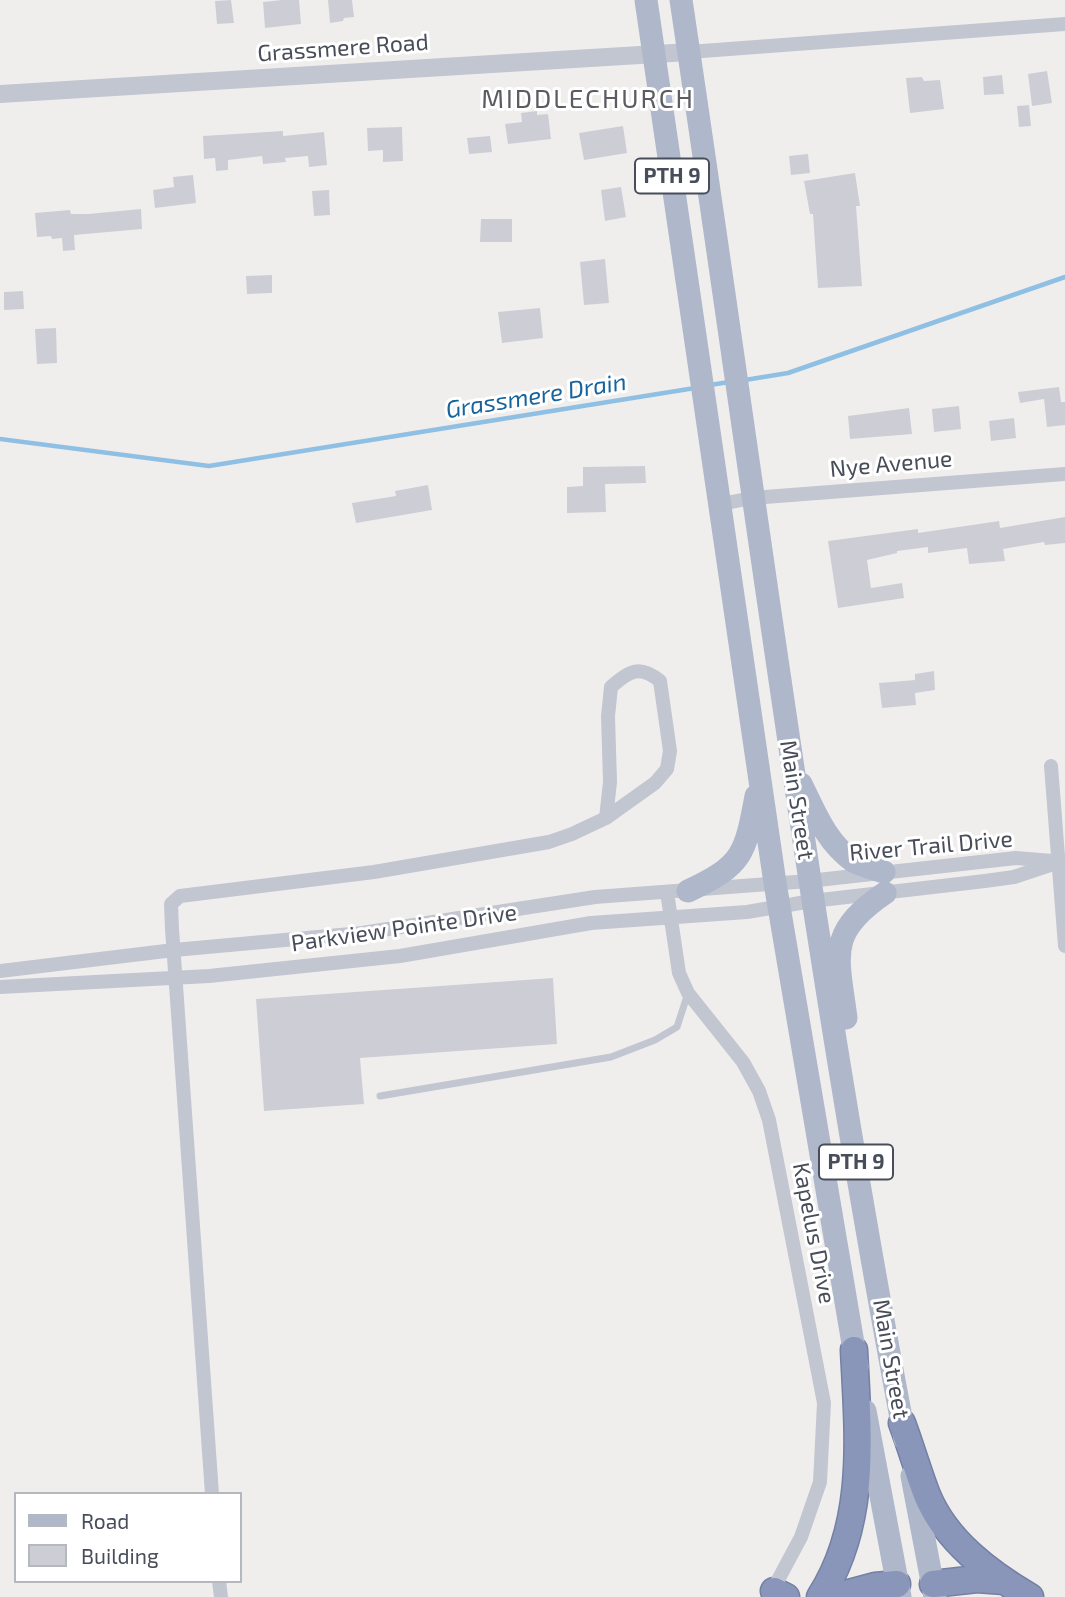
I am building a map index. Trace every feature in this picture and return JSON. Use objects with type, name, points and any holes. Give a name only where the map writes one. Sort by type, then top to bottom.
[{"type":"highway","points":[[854,1350],[858,1474],[845,1545],[830,1581],[828,1597],[875,1586],[899,1591]]},
{"type":"highway","points":[[902,1423],[928,1498],[946,1526],[962,1547],[1004,1581],[1030,1597]]},
{"type":"highway","points":[[934,1590],[977,1579],[1004,1581]]},
{"type":"main road","name":"Main Street","points":[[646,0],[775,883],[854,1350],[899,1591]]},
{"type":"main road","name":"Main Street","points":[[681,0],[752,498],[836,1055],[934,1590]]},
{"type":"main road","points":[[792,766],[822,827],[836,846],[884,883],[848,925],[841,938],[838,954],[846,1021],[836,1055]]},
{"type":"main road","points":[[677,891],[724,872],[743,852],[760,776]]},
{"type":"street","points":[[689,52],[1065,24]]},
{"type":"street","name":"Grassmere Road","points":[[0,94],[689,52]]},
{"type":"street","name":"Nye Avenue","points":[[721,504],[752,498],[1065,474]]},
{"type":"street","points":[[212,1492],[171,904],[180,896],[374,872],[549,842],[606,818],[655,783],[667,769],[670,751],[660,681],[649,673],[637,671],[623,677],[611,687],[608,716],[610,782],[606,818]]},
{"type":"street","points":[[1051,766],[1061,862],[1065,946]]},
{"type":"street","name":"River Trail Drive","points":[[811,891],[884,883],[1016,858],[1061,862]]},
{"type":"street","name":"River Trail Drive","points":[[811,891],[884,883],[1014,877],[1061,862]]},
{"type":"street","name":"Parkview Pointe Drive","points":[[0,971],[174,950],[362,933],[595,897],[775,883],[811,891]]},
{"type":"street","name":"Kapelus Drive","points":[[677,891],[670,919],[679,973],[688,993],[743,1062],[759,1091],[769,1120],[824,1403],[820,1482],[801,1537],[776,1595]]},
{"type":"street","name":"Parkview Pointe Drive","points":[[0,987],[176,978],[400,956],[591,923],[670,919],[779,907],[811,891]]},
{"type":"lane","points":[[380,1096],[611,1056],[655,1040],[677,1027],[688,993]]},
{"type":"building","points":[[231,0],[234,23],[217,24],[215,1]]},
{"type":"building","points":[[299,0],[301,24],[265,28],[263,2]]},
{"type":"building","points":[[328,0],[352,0],[354,17],[330,23]]},
{"type":"building","points":[[1047,71],[1052,103],[1032,106],[1028,74]]},
{"type":"building","points":[[1002,75],[1004,94],[984,95],[983,77]]},
{"type":"building","points":[[922,77],[924,81],[940,80],[944,109],[910,113],[906,78]]},
{"type":"building","points":[[1029,105],[1031,126],[1019,127],[1017,106]]},
{"type":"building","points":[[537,111],[537,115],[548,114],[551,139],[508,144],[505,124],[522,122],[521,113]]},
{"type":"building","points":[[623,126],[627,153],[584,160],[579,133]]},
{"type":"building","points":[[402,127],[403,161],[383,162],[383,150],[368,151],[367,128]]},
{"type":"building","points":[[283,131],[283,136],[324,132],[327,165],[309,167],[308,156],[263,164],[262,156],[228,160],[228,170],[216,171],[215,158],[204,159],[203,136]]},
{"type":"building","points":[[490,136],[492,152],[469,154],[467,138]]},
{"type":"building","points":[[808,154],[810,173],[791,175],[789,156]]},
{"type":"building","points":[[855,173],[860,206],[856,206],[862,286],[818,288],[813,214],[810,214],[804,181]]},
{"type":"building","points":[[193,175],[196,203],[155,208],[153,190],[174,187],[173,177]]},
{"type":"building","points":[[621,187],[626,217],[605,221],[601,190]]},
{"type":"building","points":[[329,190],[330,215],[314,216],[312,191]]},
{"type":"building","points":[[141,209],[142,229],[74,235],[75,250],[63,251],[62,238],[37,237],[35,213],[70,210],[71,214],[88,214]]},
{"type":"building","points":[[481,219],[512,219],[512,242],[480,242]]},
{"type":"building","points":[[605,259],[609,303],[584,305],[580,262]]},
{"type":"building","points":[[272,275],[272,293],[247,294],[246,276]]},
{"type":"building","points":[[23,291],[24,309],[4,310],[4,292]]},
{"type":"building","points":[[540,308],[543,338],[502,343],[498,312]]},
{"type":"building","points":[[56,328],[57,363],[37,364],[35,329]]},
{"type":"building","points":[[1059,387],[1061,402],[1065,402],[1065,425],[1047,427],[1044,399],[1020,403],[1018,392]]},
{"type":"building","points":[[959,406],[961,429],[934,432],[932,409]]},
{"type":"building","points":[[909,408],[912,434],[850,439],[848,416]]},
{"type":"building","points":[[1014,418],[1016,438],[991,441],[989,421]]},
{"type":"building","points":[[645,466],[646,483],[605,484],[606,512],[567,513],[567,487],[583,486],[583,467]]},
{"type":"building","points":[[428,485],[432,510],[356,523],[352,503],[396,496],[395,491]]},
{"type":"building","points":[[1065,517],[1065,543],[1045,545],[1044,542],[1003,549],[1005,561],[969,564],[967,548],[928,553],[928,547],[897,551],[867,560],[871,588],[902,583],[904,598],[838,608],[828,541],[918,529],[918,533],[999,521],[1000,528]]},
{"type":"building","points":[[934,671],[935,690],[915,693],[916,705],[882,708],[879,683],[915,680],[915,674]]},
{"type":"building","points":[[553,978],[557,1044],[360,1058],[364,1104],[264,1111],[256,999]]},
{"type":"waterway","name":"Grassmere Drain","points":[[745,380],[788,373],[1065,277]]},
{"type":"waterway","name":"Grassmere Drain","points":[[710,385],[729,382]]},
{"type":"waterway","name":"Grassmere Drain","points":[[0,439],[209,466],[695,388]]},
{"type":"district","name":"MIDDLECHURCH","points":[[588,99]]}]
